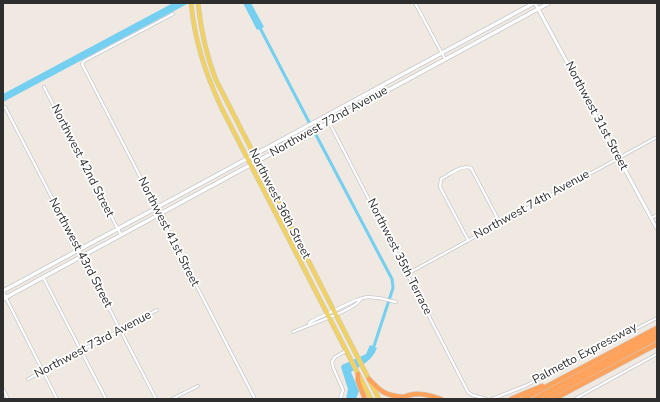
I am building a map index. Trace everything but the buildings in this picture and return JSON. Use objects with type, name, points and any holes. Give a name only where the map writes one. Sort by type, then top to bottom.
[{"type":"highway","name":"Palmetto Expressway","points":[[523,399],[657,328]]},
{"type":"highway","points":[[534,399],[657,332]]},
{"type":"highway","points":[[544,399],[657,338]]},
{"type":"highway","name":"Palmetto Expressway","points":[[556,398],[657,344]]},
{"type":"highway","points":[[358,374],[358,380],[366,399]]},
{"type":"highway","points":[[369,379],[385,394],[394,397],[402,398],[420,394],[441,399]]},
{"type":"highway","points":[[511,399],[533,389],[551,384]]},
{"type":"main road","name":"Northwest 36th Street","points":[[191,3],[196,41],[208,78],[221,107],[371,399]]},
{"type":"main road","name":"Northwest 72nd Avenue","points":[[3,292],[35,273],[535,3]]},
{"type":"main road","name":"Northwest 72nd Avenue","points":[[4,298],[549,3]]},
{"type":"main road","name":"Northwest 36th Street","points":[[198,5],[203,38],[212,69],[222,93],[379,399]]},
{"type":"main road","points":[[454,46],[462,50]]},
{"type":"main road","points":[[387,83],[390,89]]},
{"type":"main road","points":[[35,273],[44,277]]},
{"type":"main road","points":[[309,278],[315,274]]},
{"type":"street","points":[[415,3],[445,60]]},
{"type":"street","name":"Northwest 31st Street","points":[[535,3],[657,229]]},
{"type":"street","name":"Northwest 41st Street","points":[[173,14],[84,61],[82,64],[255,399]]},
{"type":"street","name":"Northwest 42nd Street","points":[[44,87],[121,235]]},
{"type":"street","name":"Northwest 43rd Street","points":[[5,107],[156,399]]},
{"type":"street","name":"Northwest 35th Terrace","points":[[329,122],[468,392],[472,396],[486,399]]},
{"type":"street","name":"Northwest 74th Avenue","points":[[407,274],[657,137]]},
{"type":"street","points":[[468,240],[440,187],[439,183],[441,179],[464,167],[472,168],[500,223]]},
{"type":"street","points":[[651,218],[657,215]]},
{"type":"street","points":[[44,277],[106,399]]},
{"type":"street","points":[[3,292],[4,298],[57,399]]},
{"type":"street","points":[[293,332],[309,324],[310,322],[334,313],[356,300],[367,297],[395,302]]},
{"type":"street","name":"Northwest 73rd Avenue","points":[[28,380],[157,310]]},
{"type":"street","points":[[492,399],[525,386],[657,318]]},
{"type":"street","points":[[340,399],[342,390],[332,362],[335,357],[346,350]]},
{"type":"street","points":[[575,399],[657,354]]},
{"type":"street","points":[[172,399],[198,386]]},
{"type":"street","points":[[3,389],[8,399]]},
{"type":"water","points":[[173,3],[189,3],[3,102],[3,94]]},
{"type":"water","points":[[243,3],[251,3],[264,27],[257,30]]},
{"type":"water","points":[[370,345],[377,348],[375,352],[366,362],[351,372],[359,391],[356,399],[346,399],[348,389],[341,367],[342,365],[366,354]]},
{"type":"waterway","points":[[259,26],[309,122]]},
{"type":"waterway","points":[[315,133],[392,279],[393,288],[373,349]]}]
